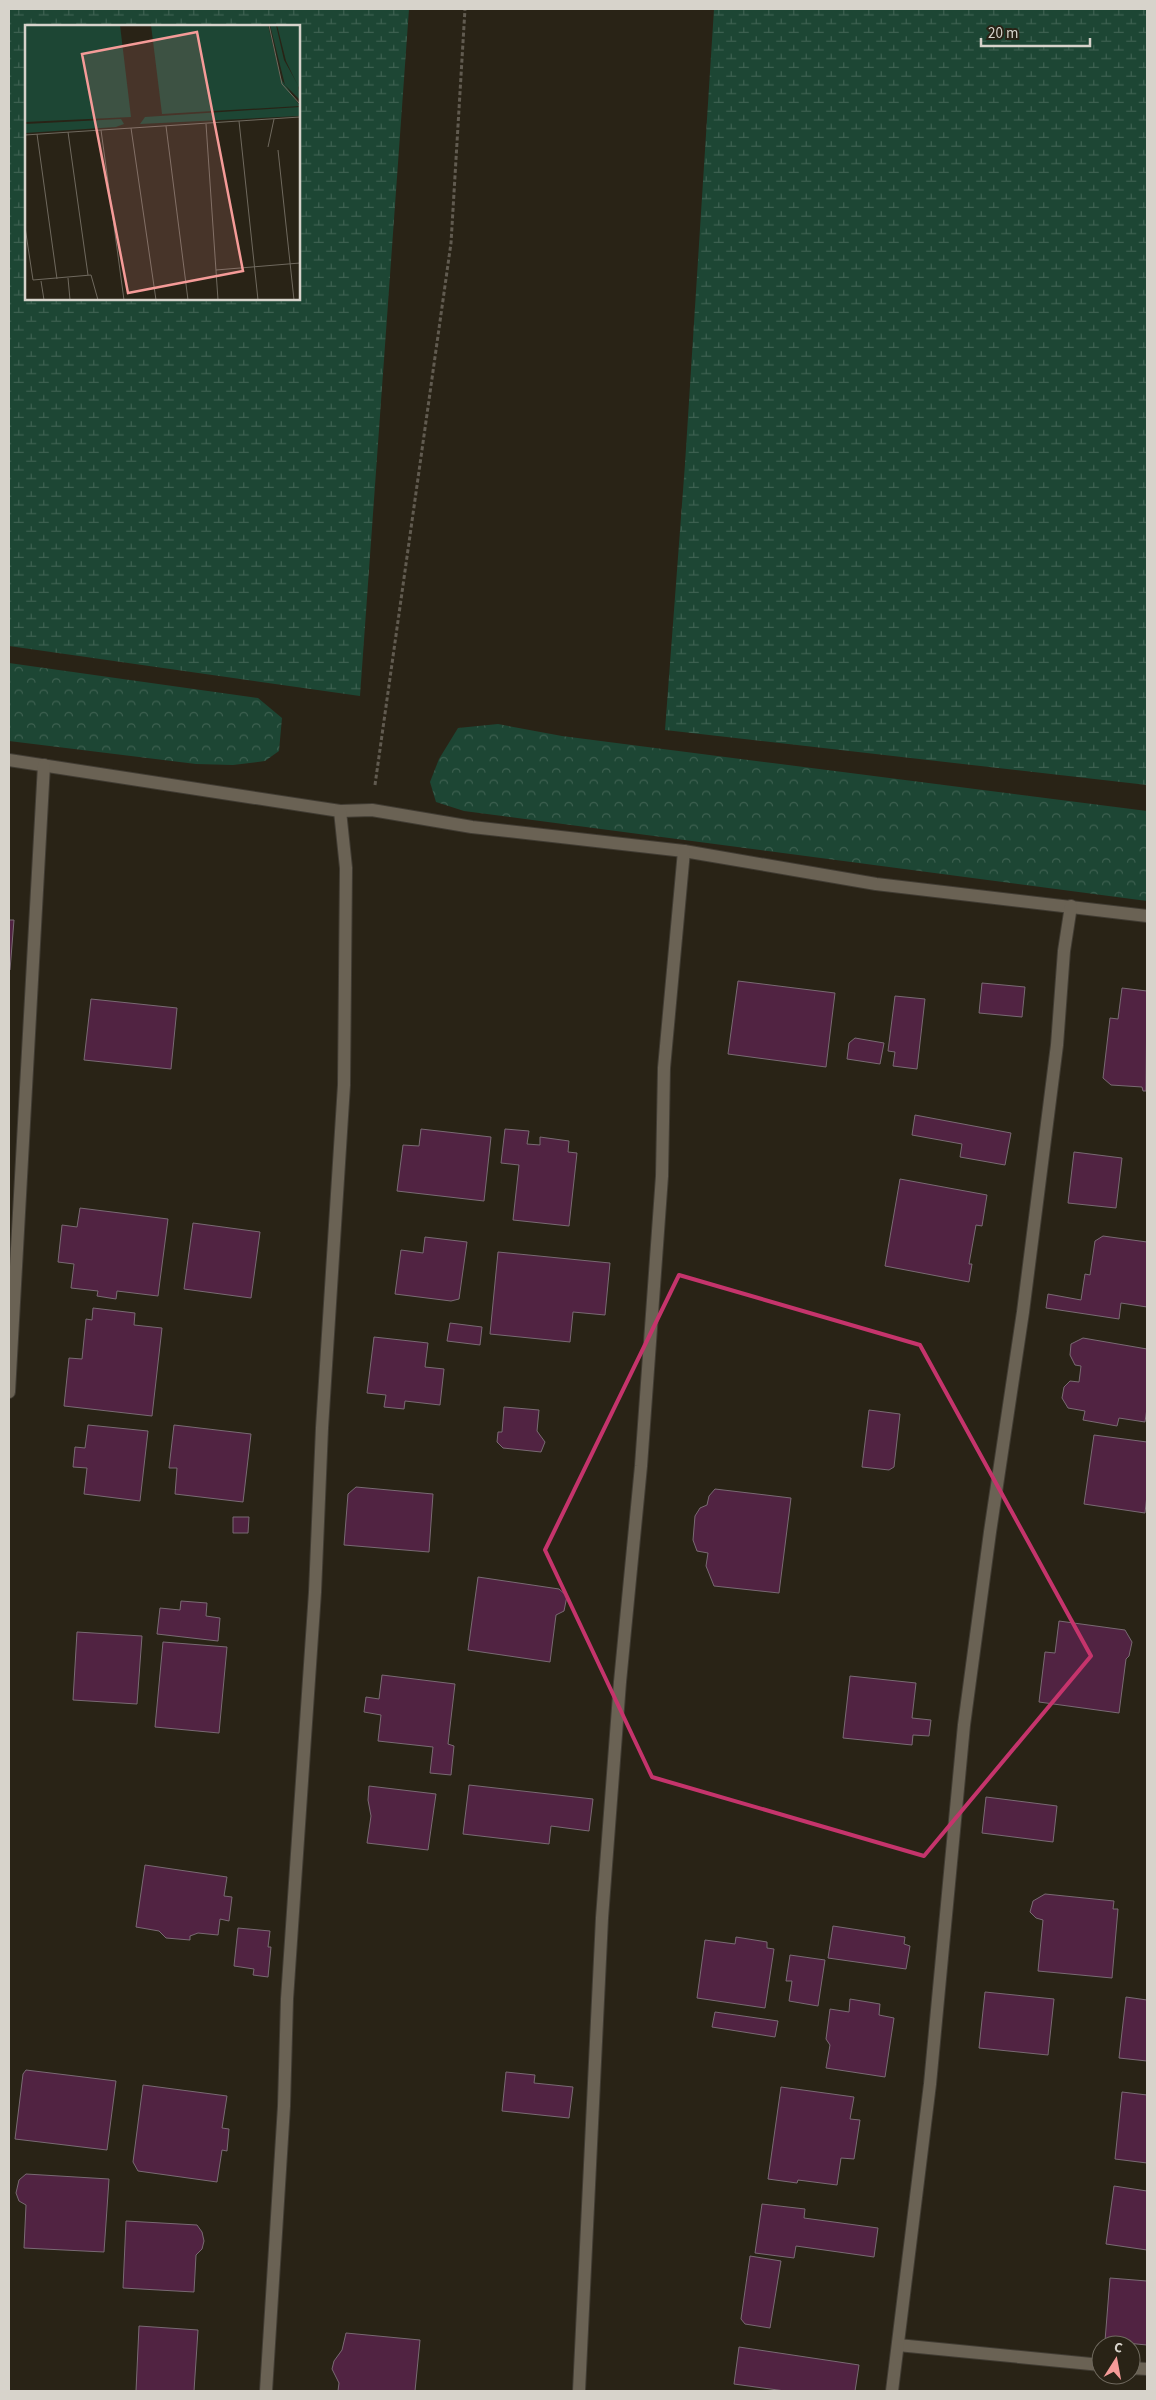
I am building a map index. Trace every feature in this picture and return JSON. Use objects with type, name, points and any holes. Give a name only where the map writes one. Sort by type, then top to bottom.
[{"type":"street","points":[[9,760],[340,811],[372,810],[472,827],[684,852],[876,884],[1147,916]]},
{"type":"street","points":[[9,1392],[44,765]]},
{"type":"street","points":[[266,2391],[284,2106],[287,1999],[315,1592],[322,1428],[344,1085],[346,868],[340,811]]},
{"type":"street","points":[[579,2391],[602,1918],[620,1682],[641,1466],[662,1176],[664,1068],[684,852]]},
{"type":"street","points":[[892,2391],[930,2084],[965,1716],[1023,1312],[1058,1045],[1064,951],[1071,906]]},
{"type":"street","points":[[898,2344],[1091,2363]]},
{"type":"path","points":[[372,810],[451,243],[465,9]]},
{"type":"highlighted area","points":[[679,1275],[920,1345],[1091,1656],[924,1856],[652,1777],[545,1550]]},
{"type":"green space","points":[[9,9],[409,9],[360,696],[9,646]]},
{"type":"green space","points":[[714,9],[1147,9],[1147,785],[665,730],[685,464]]},
{"type":"green space","points":[[9,663],[258,698],[282,718],[279,751],[265,761],[233,765],[196,764],[9,741]]},
{"type":"green space","points":[[498,724],[562,736],[1147,811],[1147,901],[464,811],[436,802],[430,782],[439,759],[458,728]]},
{"type":"building","points":[[9,920],[14,920],[10,970],[9,969]]},
{"type":"building","points":[[738,981],[835,993],[826,1067],[728,1054]]},
{"type":"building","points":[[982,983],[1025,987],[1022,1017],[979,1013]]},
{"type":"building","points":[[1122,988],[1147,991],[1146,1091],[1143,1091],[1142,1087],[1111,1085],[1103,1078],[1110,1018],[1118,1019]]},
{"type":"building","points":[[895,996],[925,999],[917,1069],[893,1066],[895,1052],[888,1051]]},
{"type":"building","points":[[91,999],[177,1008],[171,1069],[84,1060]]},
{"type":"building","points":[[855,1038],[884,1043],[880,1064],[847,1059],[849,1043]]},
{"type":"building","points":[[915,1115],[1011,1133],[1005,1165],[960,1157],[962,1144],[912,1135]]},
{"type":"building","points":[[421,1129],[491,1137],[484,1201],[397,1191],[403,1145],[419,1146]]},
{"type":"building","points":[[505,1129],[529,1131],[527,1144],[540,1145],[540,1137],[569,1141],[568,1152],[577,1153],[569,1226],[513,1220],[519,1165],[501,1163]]},
{"type":"building","points":[[1074,1152],[1122,1158],[1116,1208],[1068,1203]]},
{"type":"building","points":[[900,1179],[987,1195],[982,1226],[976,1225],[969,1264],[972,1264],[969,1282],[885,1266]]},
{"type":"building","points":[[80,1208],[168,1219],[158,1296],[117,1291],[116,1299],[97,1296],[98,1291],[71,1288],[74,1264],[58,1262],[62,1225],[77,1227]]},
{"type":"building","points":[[193,1223],[260,1232],[251,1298],[184,1289]]},
{"type":"building","points":[[1103,1236],[1147,1242],[1147,1307],[1121,1303],[1119,1319],[1046,1308],[1048,1294],[1081,1300],[1085,1274],[1090,1275],[1095,1241]]},
{"type":"building","points":[[425,1237],[467,1242],[459,1299],[451,1301],[395,1294],[401,1250],[423,1253]]},
{"type":"building","points":[[498,1252],[610,1263],[605,1315],[573,1312],[570,1342],[490,1334]]},
{"type":"building","points":[[93,1308],[135,1313],[134,1325],[162,1328],[152,1416],[64,1406],[69,1358],[82,1359],[86,1319],[92,1320]]},
{"type":"building","points":[[450,1323],[482,1327],[480,1345],[447,1341]]},
{"type":"building","points":[[374,1337],[428,1343],[425,1367],[444,1369],[440,1405],[405,1401],[404,1409],[384,1407],[386,1395],[367,1393]]},
{"type":"building","points":[[1083,1338],[1147,1349],[1147,1408],[1145,1422],[1119,1418],[1117,1426],[1083,1420],[1085,1411],[1068,1408],[1062,1398],[1064,1387],[1070,1381],[1079,1382],[1081,1366],[1075,1365],[1070,1355],[1071,1344]]},
{"type":"building","points":[[504,1407],[539,1410],[537,1431],[545,1442],[541,1452],[503,1448],[497,1442],[498,1432],[502,1432]]},
{"type":"building","points":[[869,1410],[900,1414],[894,1467],[889,1470],[862,1467]]},
{"type":"building","points":[[88,1425],[148,1431],[140,1501],[84,1494],[87,1468],[73,1467],[75,1447],[85,1448]]},
{"type":"building","points":[[174,1425],[251,1434],[243,1502],[175,1494],[177,1468],[169,1468]]},
{"type":"building","points":[[1094,1435],[1147,1442],[1145,1513],[1084,1504]]},
{"type":"building","points":[[356,1487],[433,1494],[429,1552],[344,1545],[348,1494]]},
{"type":"building","points":[[715,1489],[791,1498],[779,1593],[714,1586],[706,1566],[708,1553],[697,1551],[693,1540],[695,1516],[700,1508],[707,1505],[709,1496]]},
{"type":"building","points":[[233,1517],[249,1517],[248,1533],[233,1533]]},
{"type":"building","points":[[478,1577],[559,1589],[567,1596],[564,1611],[556,1615],[550,1662],[468,1650]]},
{"type":"building","points":[[181,1601],[207,1603],[206,1616],[220,1618],[218,1641],[157,1634],[160,1608],[180,1610]]},
{"type":"building","points":[[1059,1621],[1125,1630],[1132,1642],[1129,1656],[1126,1659],[1119,1713],[1039,1702],[1045,1652],[1055,1653]]},
{"type":"building","points":[[77,1632],[142,1636],[137,1704],[73,1700]]},
{"type":"building","points":[[163,1642],[227,1647],[219,1733],[155,1727]]},
{"type":"building","points":[[382,1675],[455,1684],[448,1744],[454,1746],[451,1775],[430,1773],[433,1747],[378,1741],[381,1715],[364,1712],[366,1697],[379,1699]]},
{"type":"building","points":[[850,1676],[916,1683],[912,1718],[931,1720],[929,1736],[913,1735],[912,1745],[843,1738]]},
{"type":"building","points":[[469,1785],[593,1799],[589,1831],[551,1826],[549,1844],[463,1834]]},
{"type":"building","points":[[369,1786],[436,1794],[428,1850],[367,1843],[371,1816],[368,1800]]},
{"type":"building","points":[[986,1797],[1057,1806],[1053,1842],[982,1833]]},
{"type":"building","points":[[145,1865],[227,1877],[224,1896],[232,1897],[229,1921],[220,1919],[218,1935],[198,1933],[190,1936],[190,1940],[166,1938],[159,1931],[136,1927]]},
{"type":"building","points":[[1045,1894],[1114,1901],[1113,1909],[1118,1909],[1112,1978],[1038,1971],[1043,1920],[1036,1918],[1030,1912],[1033,1901]]},
{"type":"building","points":[[833,1926],[905,1937],[904,1944],[910,1946],[906,1969],[828,1958]]},
{"type":"building","points":[[238,1928],[270,1931],[268,1947],[271,1947],[268,1977],[253,1975],[254,1969],[234,1966]]},
{"type":"building","points":[[736,1937],[767,1942],[767,1948],[774,1949],[765,2008],[697,1998],[705,1940],[735,1944]]},
{"type":"building","points":[[790,1955],[825,1960],[818,2006],[789,2001],[792,1981],[786,1981]]},
{"type":"building","points":[[985,1992],[1054,1999],[1048,2055],[979,2048]]},
{"type":"building","points":[[1126,1997],[1147,2000],[1147,2061],[1119,2058]]},
{"type":"building","points":[[850,1999],[880,2004],[879,2015],[894,2018],[885,2077],[826,2068],[830,2045],[826,2039],[830,2009],[849,2012]]},
{"type":"building","points":[[715,2012],[778,2021],[775,2037],[712,2027]]},
{"type":"building","points":[[26,2070],[116,2081],[107,2150],[15,2139],[23,2074]]},
{"type":"building","points":[[506,2072],[535,2075],[534,2083],[573,2087],[569,2118],[502,2111]]},
{"type":"building","points":[[143,2085],[227,2096],[222,2128],[229,2129],[227,2151],[222,2150],[217,2182],[138,2171],[133,2162]]},
{"type":"building","points":[[781,2087],[854,2097],[850,2119],[860,2120],[854,2159],[841,2158],[837,2185],[798,2180],[797,2183],[768,2179]]},
{"type":"building","points":[[1122,2092],[1147,2095],[1147,2163],[1115,2159]]},
{"type":"building","points":[[26,2174],[109,2179],[104,2252],[24,2248],[26,2205],[19,2201],[16,2193],[19,2180]]},
{"type":"building","points":[[1114,2186],[1147,2191],[1147,2250],[1106,2244]]},
{"type":"building","points":[[762,2204],[805,2209],[804,2218],[878,2228],[874,2257],[796,2246],[794,2258],[755,2253]]},
{"type":"building","points":[[126,2221],[197,2225],[202,2232],[204,2241],[202,2249],[196,2255],[194,2292],[123,2288]]},
{"type":"building","points":[[750,2256],[781,2261],[770,2328],[745,2324],[741,2319]]},
{"type":"building","points":[[1110,2278],[1147,2281],[1147,2345],[1141,2344],[1141,2335],[1105,2335]]},
{"type":"building","points":[[139,2326],[198,2330],[194,2391],[136,2391]]},
{"type":"building","points":[[346,2333],[420,2340],[415,2391],[338,2391],[339,2383],[332,2369],[334,2361],[342,2350]]},
{"type":"building","points":[[739,2347],[859,2365],[855,2391],[785,2391],[734,2384]]}]
